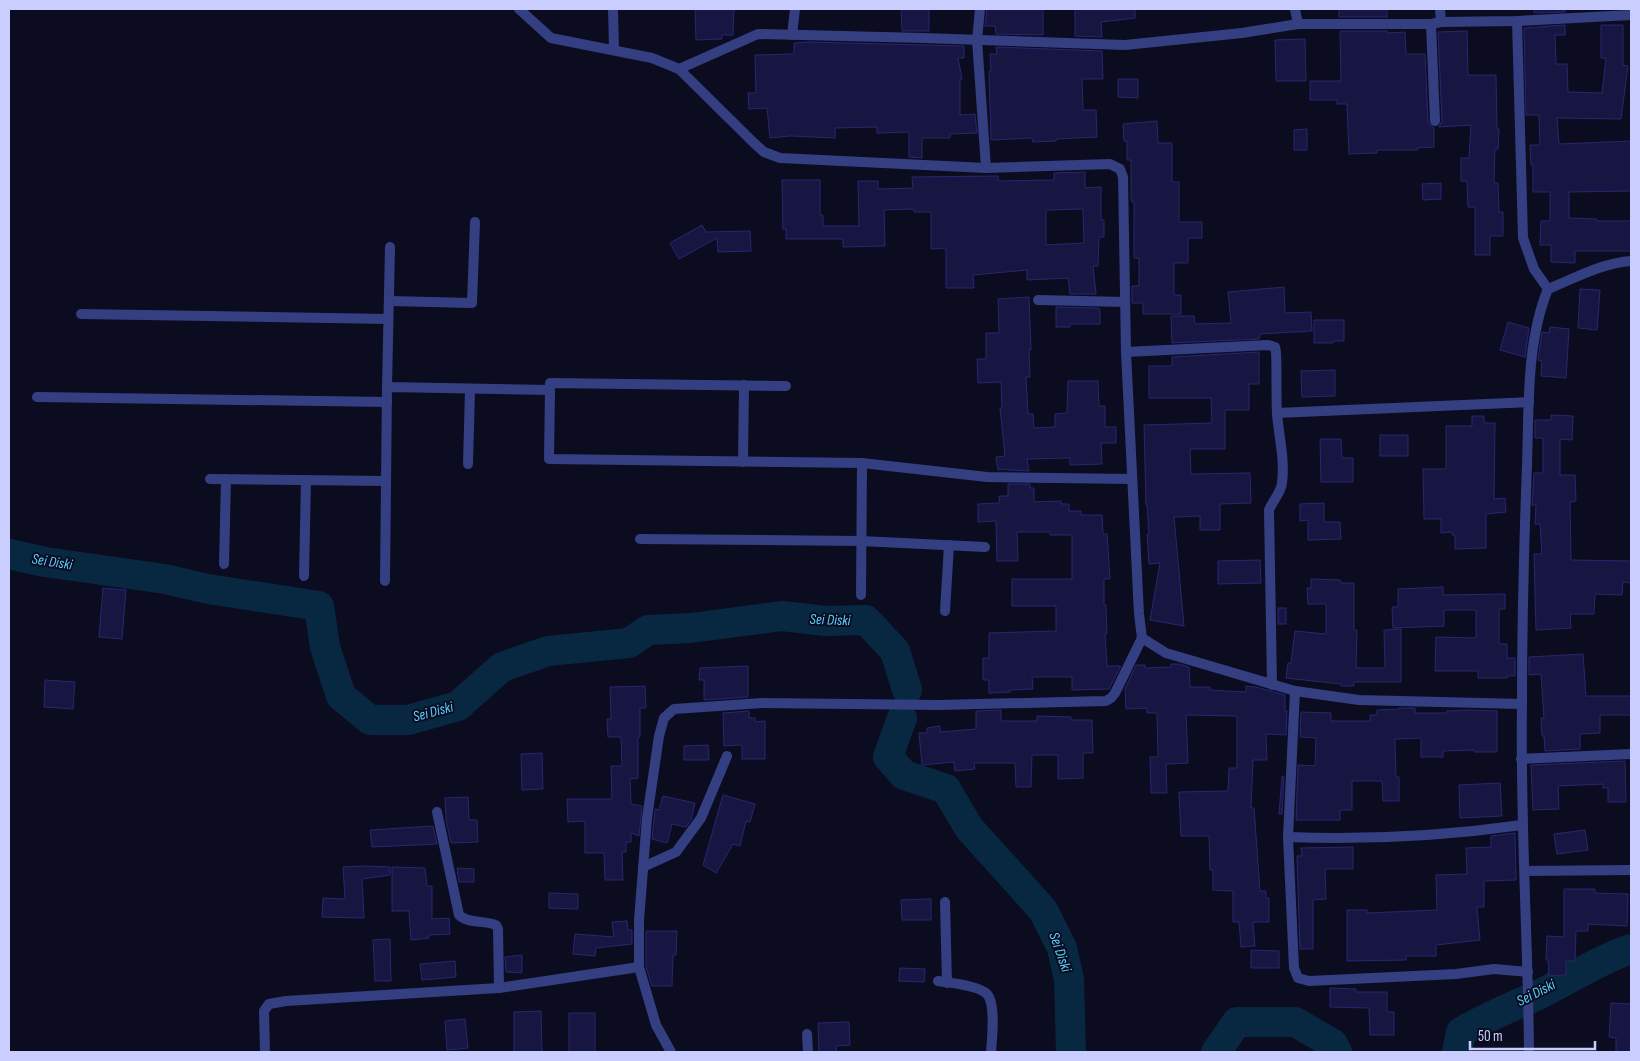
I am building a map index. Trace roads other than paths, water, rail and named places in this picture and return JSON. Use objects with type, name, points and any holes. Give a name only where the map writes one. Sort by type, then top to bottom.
[{"type":"street","points":[[519,9],[551,38],[652,58],[679,69],[764,152],[780,158],[986,168],[1110,164],[1120,169],[1123,177],[1126,352],[1139,614],[1142,638],[1114,693],[1106,701],[939,705],[762,703],[674,709],[664,718],[659,736],[647,818],[638,920],[639,966],[656,1025],[671,1052]]},
{"type":"street","points":[[614,9],[614,50]]},
{"type":"street","points":[[792,35],[794,9]]},
{"type":"street","points":[[980,9],[977,40],[986,168]]},
{"type":"street","points":[[1295,9],[1298,24]]},
{"type":"street","points":[[1434,121],[1436,23],[1440,9]]},
{"type":"street","points":[[679,69],[758,34],[1125,45],[1242,33],[1298,24],[1517,21],[1631,15]]},
{"type":"street","points":[[1517,21],[1523,238],[1534,269],[1548,290]]},
{"type":"street","points":[[389,301],[472,303],[475,222]]},
{"type":"street","points":[[385,581],[390,247]]},
{"type":"street","points":[[1529,1052],[1521,759],[1523,598],[1529,402],[1533,350],[1540,309],[1548,290],[1618,262],[1631,261]]},
{"type":"street","points":[[1038,300],[1125,302]]},
{"type":"street","points":[[81,314],[388,319]]},
{"type":"street","points":[[1126,352],[1268,344],[1275,347],[1277,413],[1282,447],[1282,483],[1280,492],[1272,501],[1269,510],[1272,685]]},
{"type":"street","points":[[786,386],[550,383],[550,459],[862,463],[986,477],[1132,479]]},
{"type":"street","points":[[743,462],[744,385]]},
{"type":"street","points":[[387,388],[550,390]]},
{"type":"street","points":[[468,464],[470,388]]},
{"type":"street","points":[[37,397],[387,402]]},
{"type":"street","points":[[1277,413],[1529,402]]},
{"type":"street","points":[[861,595],[862,463]]},
{"type":"street","points":[[210,479],[386,481]]},
{"type":"street","points":[[224,564],[226,479]]},
{"type":"street","points":[[304,576],[306,480]]},
{"type":"street","points":[[640,539],[862,541],[985,547]]},
{"type":"street","points":[[945,611],[949,545]]},
{"type":"street","points":[[1142,638],[1166,653],[1295,691],[1359,700],[1522,704]]},
{"type":"street","points":[[1295,691],[1288,837],[1294,968],[1298,978],[1318,981],[1456,974],[1494,969],[1528,972]]},
{"type":"street","points":[[1521,759],[1631,754]]},
{"type":"street","points":[[643,867],[676,852],[701,818],[727,756]]},
{"type":"street","points":[[437,812],[459,915],[467,920],[492,923],[498,929],[499,988]]},
{"type":"street","points":[[1288,837],[1341,839],[1445,834],[1522,825]]},
{"type":"street","points":[[1525,871],[1631,870]]},
{"type":"street","points":[[945,902],[942,982],[981,990],[991,1001],[991,1052]]},
{"type":"street","points":[[265,1052],[264,1011],[269,1004],[286,1001],[499,988],[639,966]]},
{"type":"street","points":[[807,1034],[808,1052]]},
{"type":"waterway","name":"Sei Diski","points":[[9,554],[45,562],[165,579],[208,589],[319,606],[325,647],[341,696],[370,720],[408,720],[458,706],[502,667],[548,651],[629,643],[648,630],[691,628],[782,616],[826,621],[866,620],[895,651],[907,690]]},
{"type":"waterway","name":"Sei Diski","points":[[902,718],[888,757],[904,775],[946,789],[969,828],[1043,910],[1062,948],[1069,980],[1071,1052]]},
{"type":"waterway","name":"Sei Diski","points":[[1457,1052],[1461,1032],[1538,995],[1595,964],[1631,949]]},
{"type":"waterway","name":"Sei Diski","points":[[1216,1052],[1237,1022],[1295,1022],[1333,1044],[1337,1052]]}]
